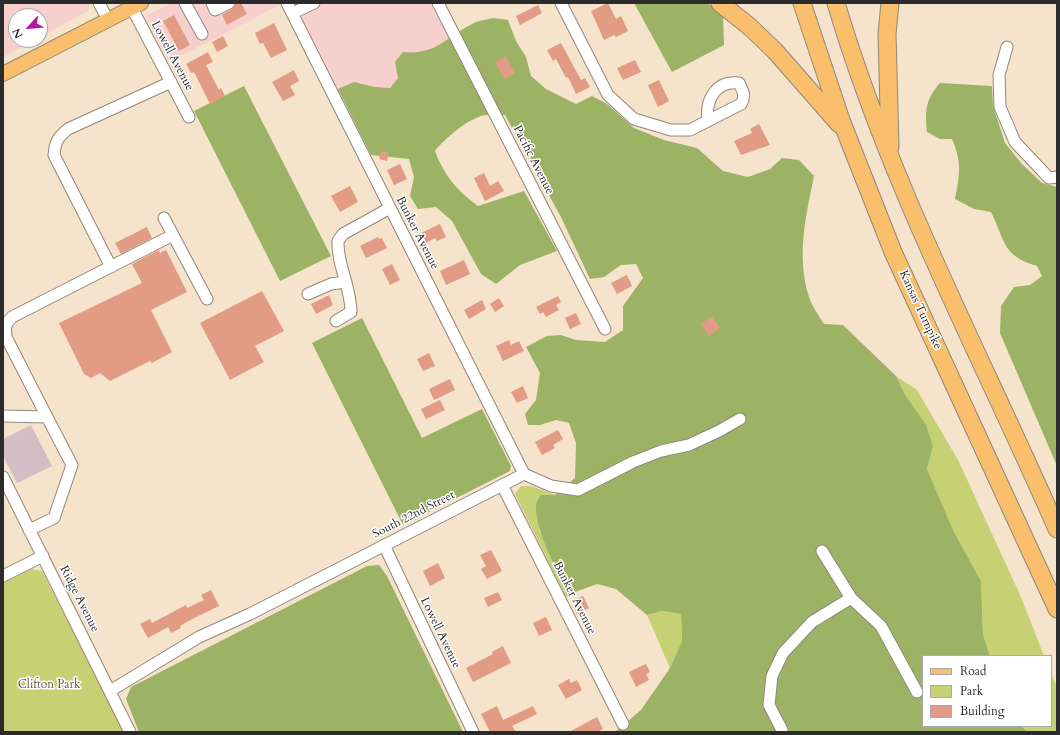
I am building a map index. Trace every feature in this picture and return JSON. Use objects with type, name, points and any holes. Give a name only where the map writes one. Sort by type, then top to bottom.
[{"type":"highway","points":[[720,3],[750,27],[775,51],[845,131]]},
{"type":"highway","name":"Kansas Turnpike","points":[[802,3],[845,131],[893,252],[1057,609]]},
{"type":"highway","points":[[836,3],[865,94],[890,160],[923,239],[1057,529]]},
{"type":"highway","points":[[890,3],[888,34],[890,160]]},
{"type":"main road","points":[[3,74],[137,5]]},
{"type":"street","points":[[99,3],[108,20]]},
{"type":"street","points":[[185,3],[202,34]]},
{"type":"street","points":[[212,3],[215,10],[229,3]]},
{"type":"street","name":"Bunker Avenue","points":[[287,3],[524,474]]},
{"type":"street","points":[[293,13],[314,3]]},
{"type":"street","name":"Pacific Avenue","points":[[438,3],[605,329]]},
{"type":"street","points":[[561,3],[608,95],[634,119],[671,130],[690,130],[708,121],[741,104],[744,99],[744,92],[739,83],[727,83],[714,93],[709,101],[707,111],[708,121]]},
{"type":"street","name":"Lowell Avenue","points":[[137,5],[171,82],[189,117]]},
{"type":"street","points":[[1007,47],[999,75],[1000,107],[1015,142],[1049,178],[1057,177]]},
{"type":"street","points":[[111,267],[54,155],[55,144],[59,136],[68,129],[171,82]]},
{"type":"street","points":[[336,321],[351,312],[351,298],[338,249],[338,241],[343,234],[390,208]]},
{"type":"street","points":[[164,218],[207,299]]},
{"type":"street","points":[[30,530],[54,518],[72,465],[6,338],[5,328],[7,322],[12,317],[173,235]]},
{"type":"street","points":[[308,294],[331,284],[346,282]]},
{"type":"street","points":[[3,416],[47,417]]},
{"type":"street","points":[[524,474],[551,486],[578,490],[633,462],[661,451],[689,445],[740,419]]},
{"type":"street","name":"South 22nd Street","points":[[110,691],[199,637],[250,614],[524,474]]},
{"type":"street","name":"Ridge Avenue","points":[[3,478],[130,732]]},
{"type":"street","name":"Bunker Avenue","points":[[502,485],[623,724]]},
{"type":"street","name":"Lowell Avenue","points":[[384,545],[473,732]]},
{"type":"street","points":[[822,551],[851,598],[881,626],[917,692]]},
{"type":"street","points":[[3,576],[43,556]]},
{"type":"street","points":[[782,731],[769,705],[772,676],[783,653],[812,622],[851,598]]},
{"type":"shaded area","points":[[3,3],[90,3],[88,11],[48,33],[48,8],[8,8],[8,48],[19,48],[3,57]]},
{"type":"shaded area","points":[[172,3],[282,4],[169,62],[146,16]]},
{"type":"shaded area","points":[[294,3],[430,3],[449,39],[434,48],[416,54],[403,52],[398,78],[390,88],[375,87],[354,82],[338,89]]},
{"type":"shaded area","points":[[31,425],[52,466],[17,483],[3,456],[3,439]]},
{"type":"green space","points":[[634,3],[708,3],[723,15],[724,45],[672,72]]},
{"type":"green space","points":[[494,18],[508,20],[516,41],[526,57],[531,76],[546,89],[576,104],[592,96],[607,104],[634,128],[664,140],[697,148],[723,171],[748,177],[770,169],[782,158],[799,160],[814,176],[805,221],[803,251],[805,282],[810,300],[824,324],[843,325],[896,376],[906,396],[926,425],[933,447],[927,469],[954,532],[981,581],[983,635],[990,655],[922,655],[922,727],[1023,727],[1027,732],[615,732],[641,710],[670,668],[682,641],[681,614],[662,611],[647,615],[616,589],[597,584],[572,593],[560,575],[543,539],[539,527],[536,505],[541,495],[555,495],[575,478],[576,443],[569,423],[556,420],[540,425],[528,425],[525,414],[536,400],[540,373],[526,347],[547,336],[561,335],[576,340],[605,342],[623,330],[623,306],[643,278],[636,264],[621,265],[604,277],[590,279],[561,217],[505,115],[486,115],[465,124],[451,134],[435,151],[442,167],[458,189],[478,206],[524,191],[557,251],[520,265],[496,284],[481,274],[452,221],[436,207],[418,209],[410,196],[414,177],[409,159],[371,155],[338,89],[354,82],[375,87],[390,88],[398,78],[395,62],[403,52],[425,51],[442,43],[476,22]]},
{"type":"green space","points":[[940,83],[992,86],[993,106],[1005,143],[1022,164],[1042,183],[1057,187],[1057,466],[1000,333],[1001,306],[1014,287],[1030,285],[1042,276],[1037,266],[1017,257],[1006,246],[991,212],[974,209],[955,199],[958,183],[959,162],[952,139],[940,139],[927,132],[927,106],[931,95]]},
{"type":"green space","points":[[244,86],[331,256],[280,281],[194,111]]},
{"type":"green space","points":[[362,318],[422,438],[482,409],[511,466],[510,471],[403,525],[312,343]]},
{"type":"green space","points":[[896,376],[917,390],[958,460],[1021,597],[1044,655],[990,655],[983,635],[981,581],[954,532],[927,469],[933,447]]},
{"type":"green space","points":[[521,486],[531,486],[555,495],[539,530],[564,583],[572,593],[566,597],[515,494]]},
{"type":"green space","points":[[379,565],[387,576],[463,732],[139,732],[126,699],[131,687],[367,566]]},
{"type":"green space","name":"Clifton Park","points":[[32,569],[42,571],[124,732],[3,732],[3,583]]},
{"type":"green space","points":[[662,611],[681,614],[682,641],[670,668],[647,615]]},
{"type":"green space","points":[[1052,676],[1057,688],[1057,732],[1027,732],[1023,727],[1052,727]]},
{"type":"building","points":[[236,3],[241,3],[247,14],[227,25],[222,15],[232,9]]},
{"type":"building","points":[[608,3],[616,19],[621,16],[628,31],[616,37],[614,35],[604,40],[591,11]]},
{"type":"building","points":[[538,5],[542,13],[520,25],[516,16]]},
{"type":"building","points":[[174,15],[190,45],[179,51],[163,21]]},
{"type":"building","points":[[274,23],[287,50],[271,58],[263,43],[260,44],[255,33]]},
{"type":"building","points":[[223,36],[228,46],[217,52],[212,42]]},
{"type":"building","points":[[561,43],[581,80],[585,78],[590,87],[576,94],[568,77],[566,78],[556,59],[553,61],[547,50]]},
{"type":"building","points":[[208,52],[213,62],[206,65],[219,90],[221,88],[225,96],[210,104],[194,72],[191,73],[186,64]]},
{"type":"building","points":[[506,56],[515,73],[504,79],[495,62]]},
{"type":"building","points":[[635,60],[641,72],[623,80],[617,68]]},
{"type":"building","points":[[294,70],[299,81],[290,86],[295,95],[283,101],[272,82]]},
{"type":"building","points":[[659,80],[669,101],[658,107],[648,85]]},
{"type":"building","points":[[759,124],[770,145],[741,155],[734,141],[752,133],[750,129]]},
{"type":"building","points":[[381,151],[389,153],[387,161],[379,159]]},
{"type":"building","points":[[400,164],[407,179],[394,185],[387,170]]},
{"type":"building","points":[[484,173],[490,186],[498,181],[504,191],[485,201],[474,178]]},
{"type":"building","points":[[350,186],[358,202],[340,212],[331,196]]},
{"type":"building","points":[[440,224],[446,237],[437,241],[435,238],[426,243],[421,233]]},
{"type":"building","points":[[147,227],[152,238],[121,254],[115,243]]},
{"type":"building","points":[[378,237],[379,239],[382,238],[387,248],[366,258],[360,246]]},
{"type":"building","points":[[159,250],[160,253],[166,250],[187,292],[151,310],[172,352],[152,363],[150,361],[110,381],[100,373],[91,378],[84,374],[59,323],[142,283],[132,264]]},
{"type":"building","points":[[464,260],[470,274],[446,285],[440,271]]},
{"type":"building","points":[[392,264],[400,280],[390,285],[382,269]]},
{"type":"building","points":[[627,275],[632,286],[617,294],[611,283]]},
{"type":"building","points":[[262,291],[284,331],[255,346],[264,362],[230,380],[200,323]]},
{"type":"building","points":[[329,295],[333,305],[316,314],[311,304]]},
{"type":"building","points":[[558,296],[561,302],[556,305],[559,310],[546,317],[543,312],[540,314],[536,307]]},
{"type":"building","points":[[499,298],[504,306],[495,312],[490,304]]},
{"type":"building","points":[[482,300],[486,309],[469,319],[464,310]]},
{"type":"building","points":[[576,313],[581,324],[570,329],[565,318]]},
{"type":"building","points":[[712,316],[720,328],[709,336],[701,324]]},
{"type":"building","points":[[509,340],[511,345],[519,341],[524,351],[503,361],[496,346]]},
{"type":"building","points":[[429,353],[435,366],[423,371],[417,359]]},
{"type":"building","points":[[450,379],[455,390],[434,400],[429,389]]},
{"type":"building","points":[[523,386],[528,398],[517,403],[511,392]]},
{"type":"building","points":[[440,400],[445,410],[426,419],[421,409]]},
{"type":"building","points":[[558,430],[563,439],[553,445],[555,448],[542,455],[535,442]]},
{"type":"building","points":[[491,550],[502,571],[487,579],[481,569],[486,566],[480,555]]},
{"type":"building","points":[[438,563],[445,578],[430,586],[423,571]]},
{"type":"building","points":[[211,590],[219,606],[192,619],[180,626],[181,628],[171,633],[168,627],[148,638],[140,624],[150,619],[152,623],[186,605],[187,608],[204,600],[201,595]]},
{"type":"building","points":[[498,592],[502,600],[488,607],[484,598]]},
{"type":"building","points":[[583,596],[589,608],[577,614],[571,601]]},
{"type":"building","points":[[546,617],[552,630],[539,636],[533,623]]},
{"type":"building","points":[[503,646],[511,663],[473,682],[466,668],[493,654],[492,652]]},
{"type":"building","points":[[646,664],[650,672],[646,674],[649,680],[636,687],[629,672]]},
{"type":"building","points":[[569,679],[571,683],[577,680],[582,690],[566,699],[558,685]]},
{"type":"building","points":[[497,706],[503,720],[533,706],[537,714],[512,726],[516,732],[490,732],[481,714]]},
{"type":"building","points":[[597,717],[603,729],[598,732],[569,732]]}]
